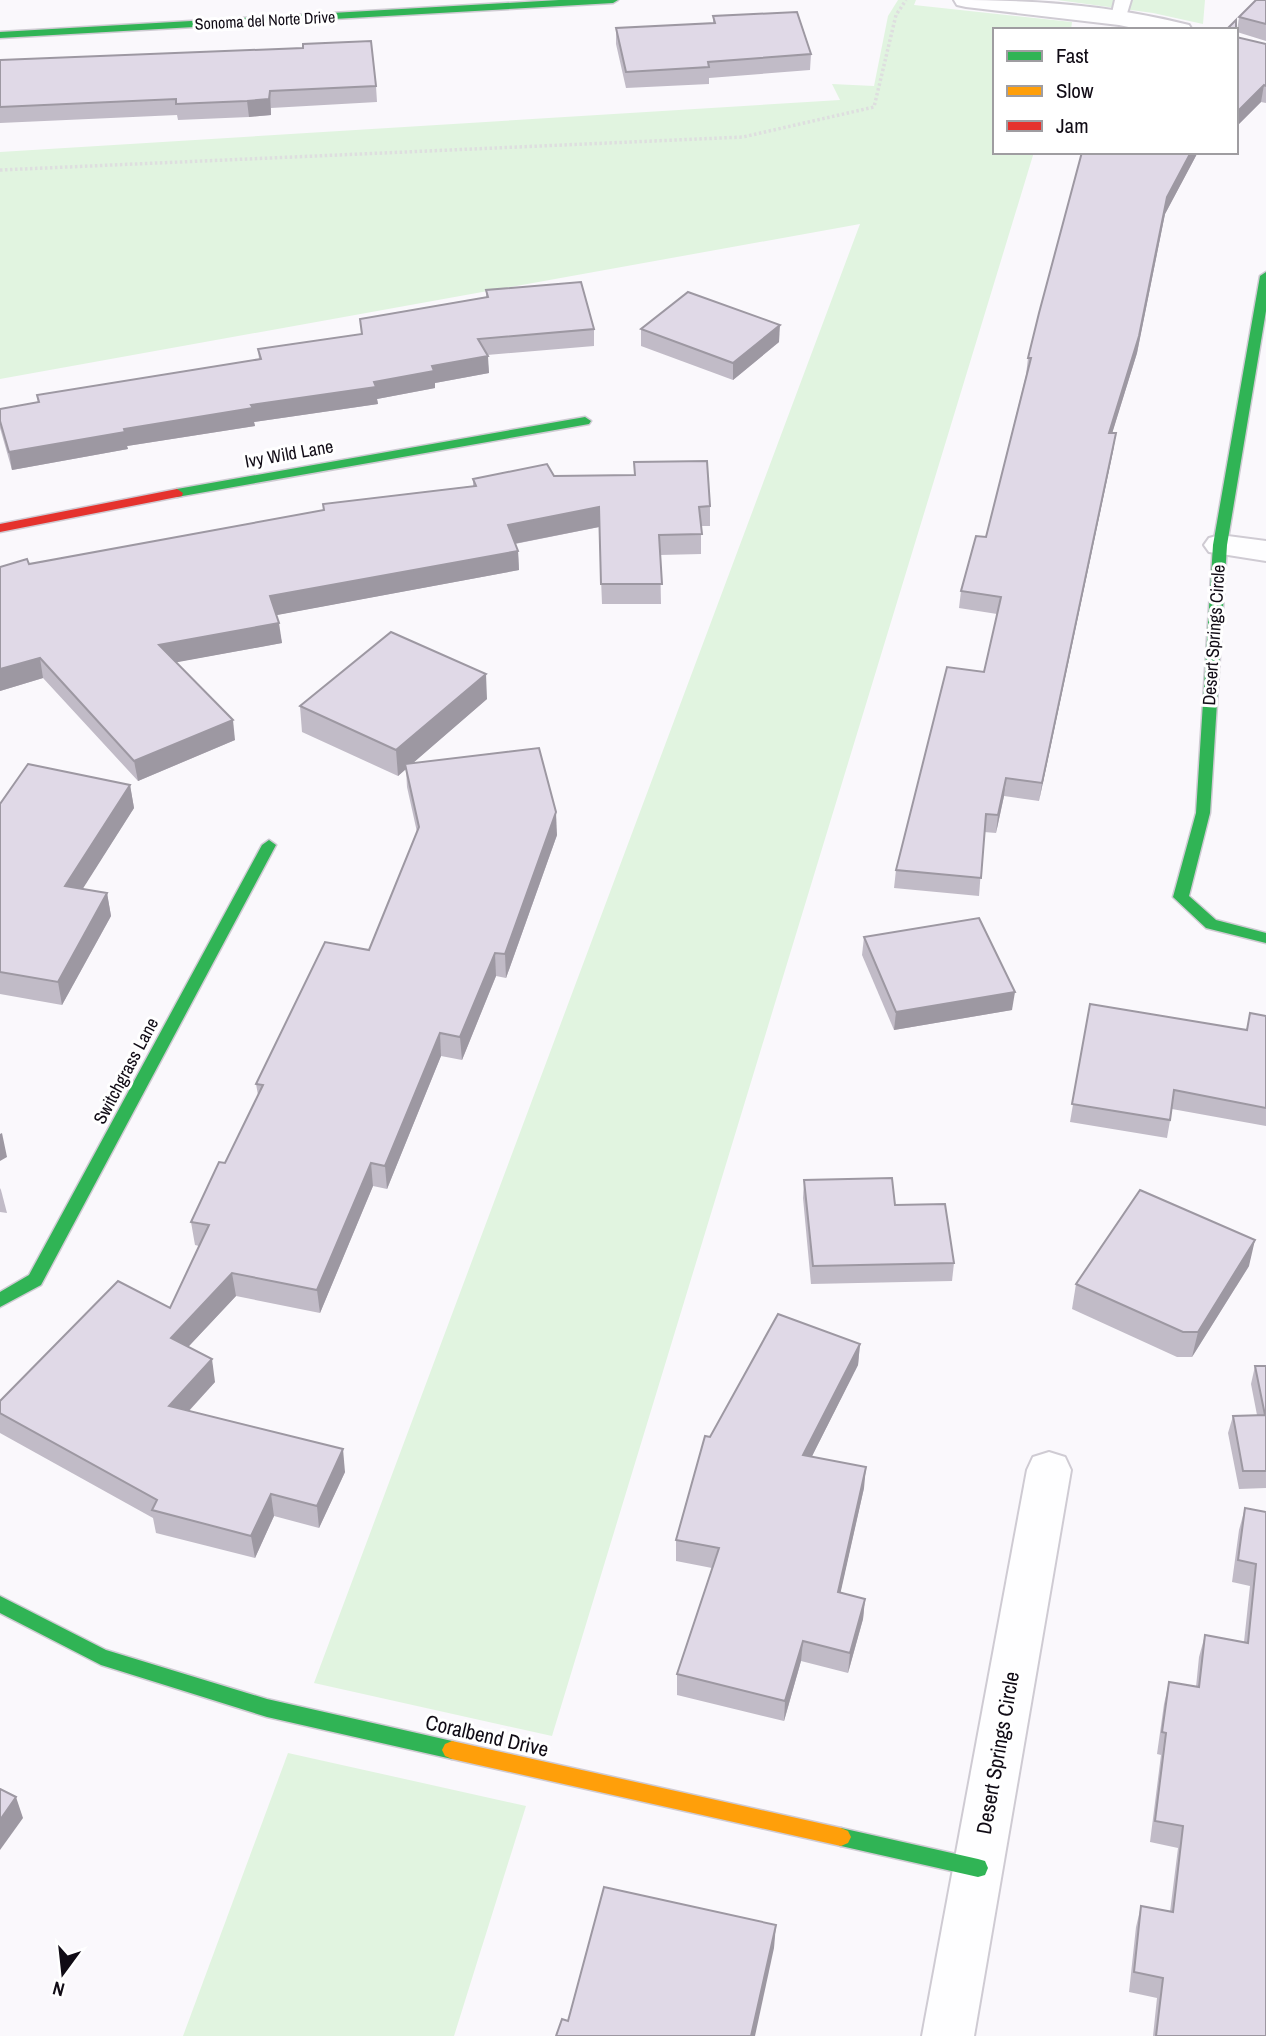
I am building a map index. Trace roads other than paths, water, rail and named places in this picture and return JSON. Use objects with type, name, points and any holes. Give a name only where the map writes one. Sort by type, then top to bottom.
[{"type":"street","name":"Sonoma del Norte Drive","points":[[0,35],[614,0]]},
{"type":"street","points":[[965,0],[1121,9],[1174,28]]},
{"type":"street","name":"Desert Springs Circle","points":[[1266,276],[1220,544],[1203,813],[1181,897],[1211,924],[1266,938]]},
{"type":"street","name":"Ivy Wild Lane","points":[[0,528],[117,504],[585,421]]},
{"type":"street","points":[[1220,544],[1266,551]]},
{"type":"street","name":"Switchgrass Lane","points":[[0,1300],[35,1280],[269,845]]},
{"type":"street","name":"Desert Springs Circle","points":[[948,2036],[1049,1470]]},
{"type":"street","name":"Coralbend Drive","points":[[0,1604],[101,1657],[267,1708],[978,1868]]}]
